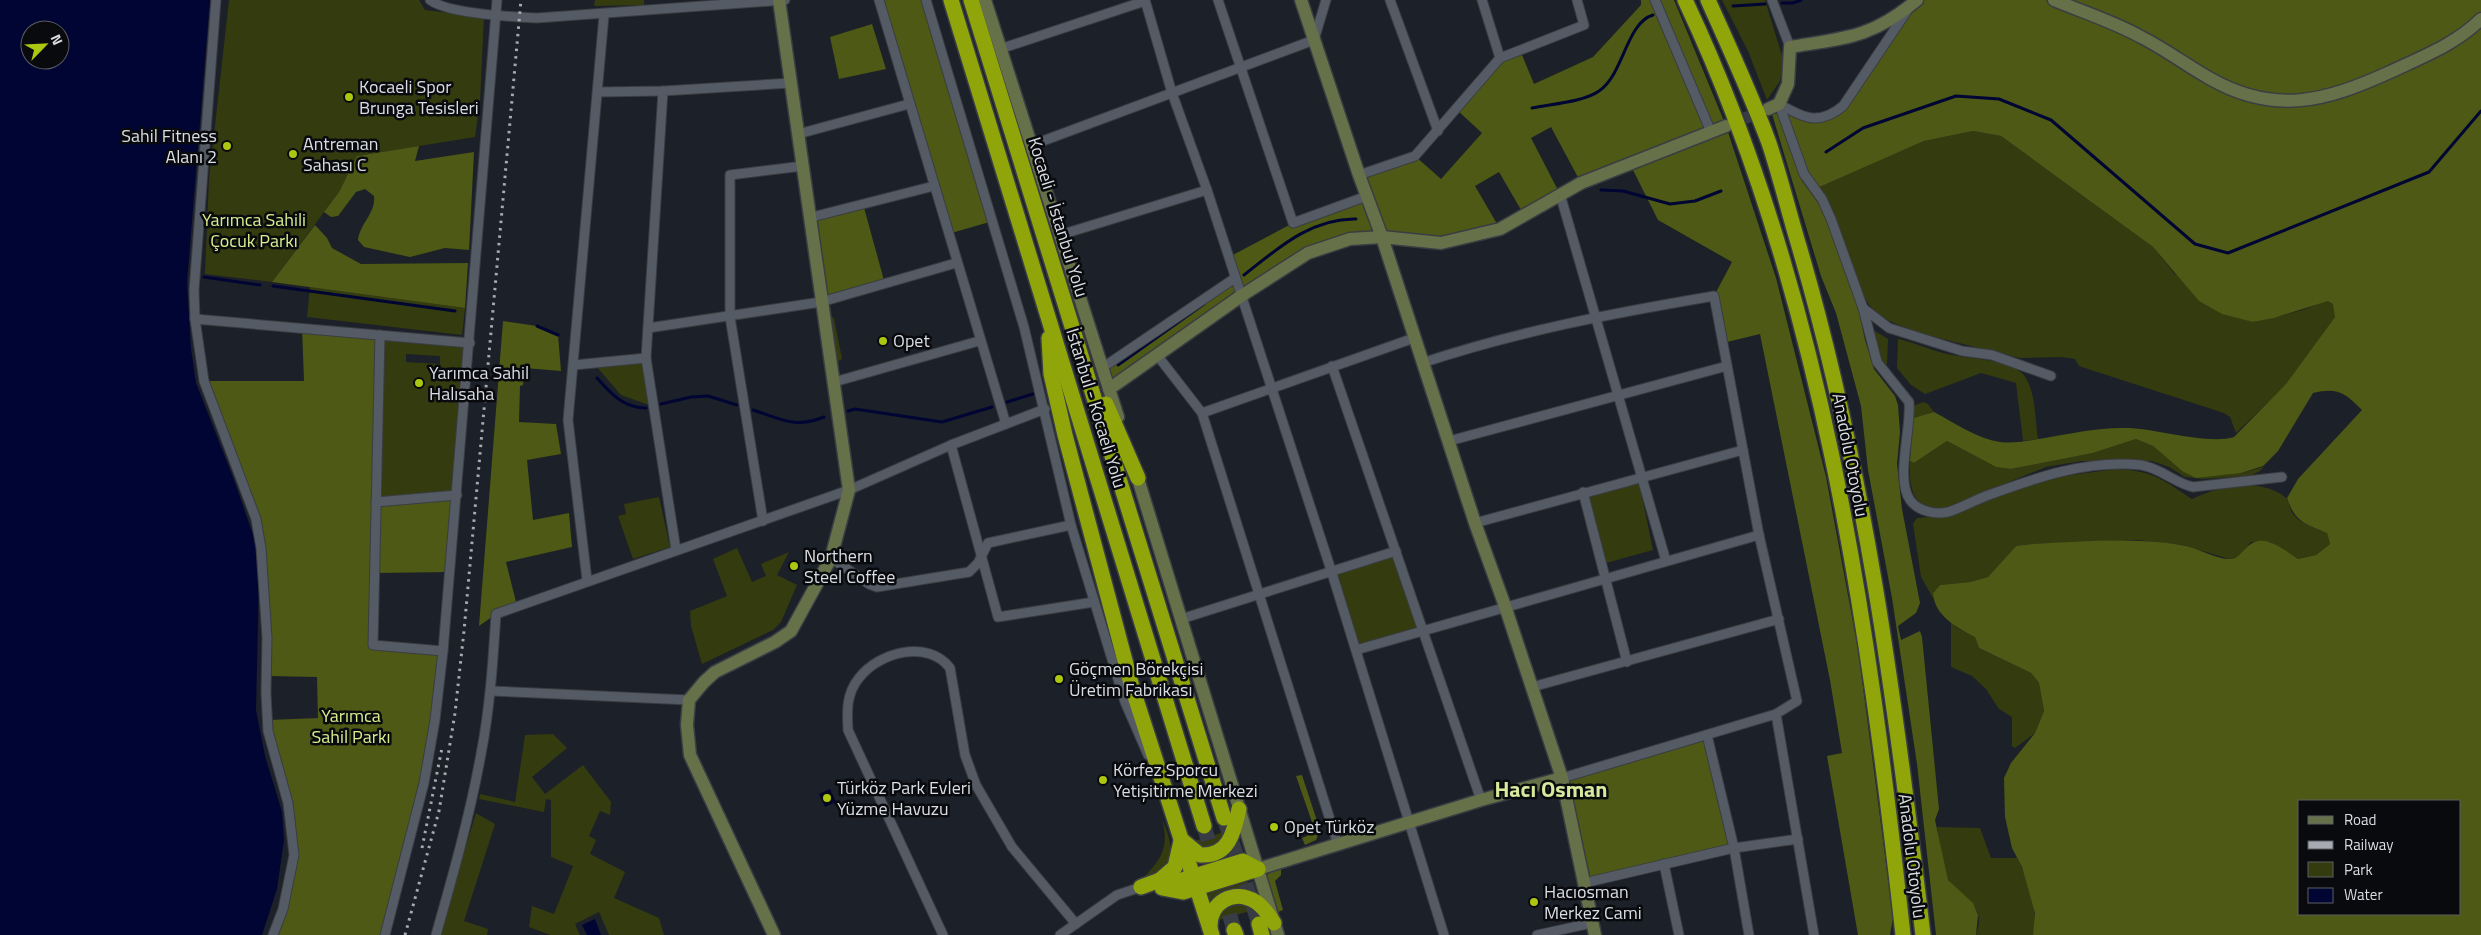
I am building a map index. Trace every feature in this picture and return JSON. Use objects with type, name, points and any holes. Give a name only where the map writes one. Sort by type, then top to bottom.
[{"type":"highway","name":"İstanbul - Kocaeli Yolu","points":[[951,0],[1204,826]]},
{"type":"highway","name":"Kocaeli - İstanbul Yolu","points":[[971,0],[1224,818]]},
{"type":"highway","name":"Anadolu Otoyolu","points":[[1685,0],[1719,78],[1749,158],[1775,237],[1818,393],[1854,575],[1884,780],[1903,935]]},
{"type":"highway","name":"Anadolu Otoyolu","points":[[1708,0],[1769,143],[1818,307],[1838,390],[1872,558],[1889,661],[1923,935]]},
{"type":"highway","points":[[1048,316],[1051,374],[1065,435],[1132,687],[1182,840],[1195,903],[1211,934]]},
{"type":"highway","points":[[1075,334],[1138,478]]},
{"type":"highway","points":[[1182,840],[1200,854],[1218,852],[1224,848],[1232,836],[1239,809]]},
{"type":"highway","points":[[1141,887],[1160,880],[1175,867],[1182,840]]},
{"type":"highway","points":[[1141,887],[1191,886],[1243,861],[1251,863],[1258,869]]},
{"type":"highway","points":[[1160,880],[1179,882],[1191,886]]},
{"type":"highway","points":[[1211,934],[1211,914],[1215,908],[1221,902],[1239,896],[1257,903],[1276,929]]},
{"type":"main road","points":[[774,935],[690,755],[687,725],[689,700],[715,672],[775,642],[791,631],[831,558],[849,490],[821,302],[812,217],[798,134],[781,0]]},
{"type":"main road","points":[[985,0],[1138,478],[1276,929]]},
{"type":"main road","points":[[1301,0],[1562,778],[1594,929]]},
{"type":"main road","points":[[2054,0],[2141,36],[2228,88],[2254,97],[2281,101],[2332,96],[2354,88],[2449,44],[2481,18]]},
{"type":"main road","points":[[1773,106],[1788,84],[1790,47],[1866,33],[1886,23],[1914,3]]},
{"type":"main road","points":[[1109,389],[1241,296],[1308,253],[1350,239],[1382,237],[1441,243],[1500,229],[1581,183],[1726,126]]},
{"type":"main road","points":[[1258,869],[1481,800],[1562,778]]},
{"type":"street","points":[[216,0],[194,290],[194,319],[204,381],[256,519],[261,548],[267,638],[266,693],[268,731],[288,803],[294,855],[283,909],[273,935]]},
{"type":"street","points":[[430,0],[444,6],[496,17],[537,18],[604,15],[673,5],[781,0]]},
{"type":"street","points":[[385,935],[424,783],[435,720],[457,495],[497,0]]},
{"type":"street","points":[[878,0],[979,341],[1006,424]]},
{"type":"street","points":[[926,0],[1024,327],[1071,525],[1094,602],[1125,702],[1170,802]]},
{"type":"street","points":[[1000,49],[1145,0],[1172,93],[1272,387],[1331,570],[1444,935]]},
{"type":"street","points":[[1218,0],[1293,223],[1367,196]]},
{"type":"street","points":[[1032,146],[1314,40],[1326,0]]},
{"type":"street","points":[[1390,0],[1438,131]]},
{"type":"street","points":[[1482,0],[1500,58]]},
{"type":"street","points":[[1359,176],[1416,156],[1500,58],[1584,25],[1577,0]]},
{"type":"street","points":[[1655,0],[1710,132]]},
{"type":"street","points":[[1772,0],[1790,47]]},
{"type":"street","points":[[1773,106],[1800,116],[1812,118],[1836,112],[1843,106],[1914,3]]},
{"type":"street","points":[[588,580],[568,420],[604,15]]},
{"type":"street","points":[[598,92],[663,91],[791,83]]},
{"type":"street","points":[[663,91],[646,358],[676,550]]},
{"type":"street","points":[[798,134],[909,104]]},
{"type":"street","points":[[1773,106],[1804,174],[1826,208],[1863,308],[1877,362],[1909,402],[1905,440],[1906,487],[1911,502],[1925,510],[1948,512],[2042,476],[2088,467],[2140,465],[2154,468],[2186,486],[2193,487],[2282,477]]},
{"type":"street","points":[[763,521],[730,317],[730,175],[803,166]]},
{"type":"street","points":[[812,217],[934,186]]},
{"type":"street","points":[[1060,235],[1206,190]]},
{"type":"street","points":[[1560,194],[1597,316],[1666,561]]},
{"type":"street","points":[[648,328],[821,302],[956,264]]},
{"type":"street","points":[[1102,368],[1235,278]]},
{"type":"street","points":[[1422,363],[1480,344],[1597,316],[1714,296],[1759,535],[1797,701],[1776,714],[1562,778]]},
{"type":"street","points":[[1863,308],[1889,328],[1962,351],[1992,355],[2051,376]]},
{"type":"street","points":[[194,319],[470,343]]},
{"type":"street","points":[[380,335],[373,645],[443,652]]},
{"type":"street","points":[[1202,413],[1414,338]]},
{"type":"street","points":[[834,382],[979,341]]},
{"type":"street","points":[[1157,355],[1202,413],[1338,845]]},
{"type":"street","points":[[574,365],[646,358]]},
{"type":"street","points":[[1332,366],[1481,800]]},
{"type":"street","points":[[1448,441],[1727,366]]},
{"type":"street","points":[[436,935],[482,754],[491,691],[496,614],[588,580],[849,490],[951,445],[1044,409]]},
{"type":"street","points":[[951,445],[998,617],[1094,602]]},
{"type":"street","points":[[1475,523],[1743,450]]},
{"type":"street","points":[[1584,492],[1627,662]]},
{"type":"street","points":[[376,502],[457,495]]},
{"type":"street","points":[[831,558],[869,584],[877,587],[969,572],[978,563],[988,543],[1071,525]]},
{"type":"street","points":[[1356,650],[1759,535]]},
{"type":"street","points":[[1181,619],[1396,551]]},
{"type":"street","points":[[1532,687],[1779,618]]},
{"type":"street","points":[[943,935],[848,730],[847,710],[850,694],[858,678],[870,667],[885,659],[915,651],[929,652],[942,657],[950,668],[965,755],[976,784],[1012,846],[1076,924]]},
{"type":"street","points":[[491,691],[689,700]]},
{"type":"street","points":[[1776,714],[1814,935]]},
{"type":"street","points":[[1707,735],[1734,848],[1750,935]]},
{"type":"street","points":[[1584,883],[1734,848],[1798,840]]},
{"type":"street","points":[[1664,864],[1679,935]]},
{"type":"street","points":[[1060,935],[1117,895],[1141,887]]},
{"type":"street","points":[[1537,935],[1594,929]]},
{"type":"green space","name":"Kocaeli Spor Brunga Tesisleri","points":[[229,0],[419,0],[425,10],[484,17],[480,101],[475,137],[357,156],[339,192],[272,282],[205,274],[209,179]]},
{"type":"green space","points":[[595,0],[644,0],[644,5],[594,6]]},
{"type":"green space","points":[[879,0],[926,0],[993,221],[948,234]]},
{"type":"green space","points":[[1641,0],[1674,0],[1726,126],[1776,278],[1826,477],[1858,649],[1893,917],[1890,935],[1858,935],[1827,756],[1842,753],[1830,680],[1760,334],[1723,343],[1714,296],[1732,262],[1658,220],[1630,164],[1581,183],[1551,127],[1531,138],[1560,194],[1524,215],[1499,172],[1475,186],[1500,229],[1441,243],[1382,237],[1308,253],[1109,389],[1102,368],[1235,278],[1229,257],[1293,223],[1366,196],[1359,175],[1415,156],[1441,179],[1482,133],[1457,110],[1500,58],[1520,50],[1534,84],[1593,57],[1641,5]]},
{"type":"green space","points":[[1722,0],[1765,0],[1783,59],[1780,81],[1767,100],[1748,51]]},
{"type":"green space","points":[[1917,0],[2481,0],[2481,935],[2033,935],[2035,913],[2022,867],[2012,848],[2005,817],[2004,778],[2011,763],[2035,733],[2044,711],[2039,683],[2031,673],[1979,648],[1975,637],[1954,625],[1942,614],[1934,601],[1933,593],[1940,585],[1970,582],[1988,577],[2016,546],[2032,544],[2144,541],[2187,546],[2217,557],[2229,559],[2238,556],[2251,544],[2265,541],[2278,546],[2298,559],[2316,555],[2330,544],[2327,533],[2297,517],[2287,498],[2298,479],[2362,410],[2351,399],[2335,391],[2313,393],[2278,451],[2263,466],[2241,473],[2196,478],[2182,471],[2153,446],[2136,439],[2093,453],[2011,469],[1996,467],[1947,441],[1914,463],[1910,461],[1913,418],[1934,412],[1983,438],[2000,442],[2022,442],[2076,432],[2118,428],[2140,429],[2197,438],[2223,439],[2234,437],[2286,384],[2335,317],[2333,304],[2328,301],[2274,318],[2253,322],[2222,314],[2199,301],[2153,247],[2001,136],[1973,131],[1924,141],[1815,189],[1779,104],[1800,116],[1836,112]]},
{"type":"green space","points":[[872,24],[886,69],[839,79],[830,37]]},
{"type":"green space","points":[[1772,114],[1780,114],[1802,181],[1824,211],[1855,294],[1865,340],[1874,369],[1895,396],[1898,405],[1900,432],[1897,464],[1902,509],[1920,603],[1916,613],[1898,626],[1901,640],[1920,631],[1922,637],[1939,809],[1935,820],[1948,880],[1973,903],[1978,915],[1976,935],[1936,935],[1917,764],[1892,598],[1868,470],[1861,406],[1836,313],[1821,276]]},
{"type":"green space","points":[[1973,131],[2001,136],[2153,247],[2175,274],[2253,322],[2310,307],[2321,303],[2340,291],[2335,317],[2286,385],[2236,433],[2230,417],[2224,413],[2079,366],[2075,359],[2062,357],[2020,358],[1914,332],[1883,318],[1869,305],[1857,283],[1815,189],[1924,141]]},
{"type":"green space","points":[[419,146],[415,161],[474,152],[469,250],[445,248],[410,257],[364,247],[358,240],[359,234],[373,208],[374,202],[374,196],[365,189],[356,192],[338,216],[331,217],[324,212],[339,192],[357,156]]},
{"type":"green space","points":[[863,204],[885,284],[821,302],[812,217]]},
{"type":"green space","points":[[315,225],[327,238],[332,248],[361,264],[468,263],[465,308],[272,282]]},
{"type":"green space","points":[[310,287],[465,308],[462,335],[307,317]]},
{"type":"green space","points":[[829,316],[834,318],[842,359],[837,362]]},
{"type":"green space","points":[[503,321],[537,326],[558,335],[561,371],[525,368],[523,385],[520,386],[519,422],[556,424],[561,454],[527,460],[533,520],[569,513],[572,547],[506,562],[517,606],[496,614],[479,626]]},
{"type":"green space","name":"Yarımca Sahil Parkı","points":[[302,328],[380,335],[376,501],[457,495],[450,572],[375,573],[373,645],[443,651],[435,720],[385,935],[274,935],[296,855],[269,720],[318,718],[317,677],[269,676],[263,549],[205,381],[304,381]]},
{"type":"green space","points":[[1875,331],[1888,339],[1887,365],[1876,350]]},
{"type":"green space","points":[[380,335],[470,343],[457,495],[376,502]],"holes":[[[406,354],[440,356],[440,364],[406,362]]]},
{"type":"green space","points":[[1898,339],[1943,353],[2000,363],[2020,371],[2026,378],[2032,392],[2038,439],[2023,441],[2016,383],[1981,373],[1925,394],[1911,385],[1897,368]]},
{"type":"green space","points":[[644,360],[649,405],[621,395],[596,366]]},
{"type":"green space","points":[[1923,402],[1928,404],[1934,412],[1913,418],[1913,406]]},
{"type":"green space","points":[[2136,439],[2153,446],[2182,471],[2241,473],[2263,467],[2278,451],[2260,471],[2250,476],[2203,479],[2185,477],[2169,467],[2152,461],[2081,461],[2046,467],[1945,508],[1925,505],[1919,501],[1915,496],[1910,481],[1910,461],[1914,463],[1947,441],[1996,467],[2011,469],[2093,453]]},
{"type":"green space","points":[[2116,469],[2129,470],[2157,477],[2192,499],[2226,487],[2251,485],[2275,491],[2287,499],[2296,518],[2309,526],[2327,533],[2330,544],[2316,555],[2298,559],[2271,542],[2251,542],[2238,557],[2229,559],[2183,545],[2137,540],[2016,546],[1988,577],[1970,582],[1940,585],[1933,593],[1934,600],[1921,577],[1913,524],[1917,518],[1955,515],[1964,509],[2049,478]]},
{"type":"green space","points":[[1639,482],[1653,550],[1606,563],[1588,497]]},
{"type":"green space","points":[[659,497],[670,547],[633,559],[618,516],[626,514],[624,504]]},
{"type":"green space","points":[[737,548],[752,582],[766,576],[761,564],[789,552],[777,575],[797,585],[781,622],[773,630],[702,664],[691,626],[690,611],[727,596],[713,559]]},
{"type":"green space","points":[[1396,551],[1423,631],[1356,650],[1331,570]]},
{"type":"green space","points":[[1951,622],[1957,628],[1975,637],[1979,648],[2031,673],[2039,683],[2044,711],[2035,733],[2015,748],[2012,746],[2012,717],[1999,709],[1986,689],[1972,676],[1951,667]]},
{"type":"green space","points":[[553,734],[567,748],[532,777],[545,794],[583,765],[611,802],[610,815],[600,811],[589,836],[596,840],[590,854],[625,872],[614,898],[659,918],[664,935],[609,935],[599,912],[575,924],[580,935],[550,935],[529,927],[532,906],[554,914],[573,866],[551,857],[551,800],[546,799],[544,812],[479,799],[480,794],[515,802],[525,735]]},
{"type":"green space","points":[[1707,735],[1734,848],[1584,883],[1562,778]]},
{"type":"green space","points":[[1302,775],[1320,830],[1316,840],[1305,845],[1302,838],[1307,836],[1313,825],[1296,776]]},
{"type":"green space","points":[[476,813],[495,824],[464,921],[488,929],[487,935],[439,935]]},
{"type":"green space","points":[[1162,819],[1171,846],[1168,861],[1163,867],[1144,877],[1156,864],[1163,851],[1165,836]]},
{"type":"green space","points":[[1937,827],[1980,828],[1991,858],[2017,858],[2032,895],[2035,916],[2033,935],[1976,935],[1979,924],[1976,908],[1953,887],[1946,877]]},
{"type":"green space","points":[[1227,831],[1227,837],[1208,851],[1191,842]]},
{"type":"green space","points":[[1281,867],[1281,875],[1275,881],[1283,910],[1276,913],[1266,876],[1273,870]]},
{"type":"green space","points":[[1247,880],[1251,893],[1210,904],[1208,892]]},
{"type":"green space","points":[[1230,902],[1248,904],[1252,908],[1250,911],[1219,920],[1216,918]]},
{"type":"water","points":[[0,0],[210,0],[187,282],[191,349],[196,383],[234,480],[257,546],[259,574],[256,710],[265,756],[282,812],[284,840],[277,889],[262,935],[0,935]]},
{"type":"water","name":"Türköz Park Evleri Yüzme Havuzu","points":[[830,789],[836,802],[825,807],[819,794]]},
{"type":"water","points":[[595,919],[601,935],[587,935],[582,925]]},
{"type":"waterway","points":[[1782,3],[1793,3],[1801,0]]},
{"type":"waterway","points":[[1733,6],[1765,4]]},
{"type":"waterway","points":[[1532,108],[1585,98],[1599,91],[1614,73],[1637,28],[1644,20],[1653,15]]},
{"type":"waterway","points":[[1826,152],[1863,128],[1956,96],[1999,99],[2051,120],[2195,244],[2228,253],[2429,172],[2481,111]]},
{"type":"waterway","points":[[1601,190],[1623,191],[1670,204],[1695,201],[1721,191]]},
{"type":"waterway","points":[[1244,275],[1269,255],[1309,229],[1340,220],[1356,219]]},
{"type":"waterway","points":[[204,277],[260,285]]},
{"type":"waterway","points":[[273,286],[455,311]]},
{"type":"waterway","points":[[1118,365],[1204,304]]},
{"type":"waterway","points":[[537,326],[558,335]]},
{"type":"waterway","points":[[597,378],[618,399],[631,406],[646,408]]},
{"type":"waterway","points":[[1007,402],[1033,394]]},
{"type":"waterway","points":[[661,404],[691,397],[708,396],[737,405]]},
{"type":"waterway","points":[[848,411],[855,409],[942,422],[992,407]]},
{"type":"waterway","points":[[753,410],[796,422],[814,421],[824,417]]},
{"type":"tunnel","points":[[1728,125],[1765,110]]},
{"type":"tunnel","points":[[1224,818],[1259,924]]},
{"type":"tunnel","points":[[1204,826],[1234,930]]},
{"type":"railway","points":[[405,935],[439,811],[455,713],[521,0]]},
{"type":"railway","points":[[422,848],[442,748]]},
{"type":"place","name":"Kocaeli Spor Brunga Tesisleri","points":[[349,97]]},
{"type":"place","name":"Sahil Fitness Alanı 2","points":[[227,146]]},
{"type":"place","name":"Antreman Sahası C","points":[[293,154]]},
{"type":"place","name":"Opet","points":[[883,341]]},
{"type":"place","name":"Yarımca Sahil Halısaha","points":[[419,383]]},
{"type":"place","name":"Northern Steel Coffee","points":[[794,566]]},
{"type":"place","name":"Göçmen Börekçisi Üretim Fabrikası","points":[[1059,679]]},
{"type":"place","name":"Körfez Sporcu Yetişitirme Merkezi","points":[[1103,780]]},
{"type":"place","name":"Türköz Park Evleri Yüzme Havuzu","points":[[827,798]]},
{"type":"place","name":"Opet Türköz","points":[[1274,827]]},
{"type":"place","name":"Hacıosman Merkez Cami","points":[[1534,902]]},
{"type":"district","name":"Hacı Osman","points":[[1551,789]]},
{"type":"park label","name":"Yarımca Sahili Çocuk Parkı","points":[[254,230]]}]
